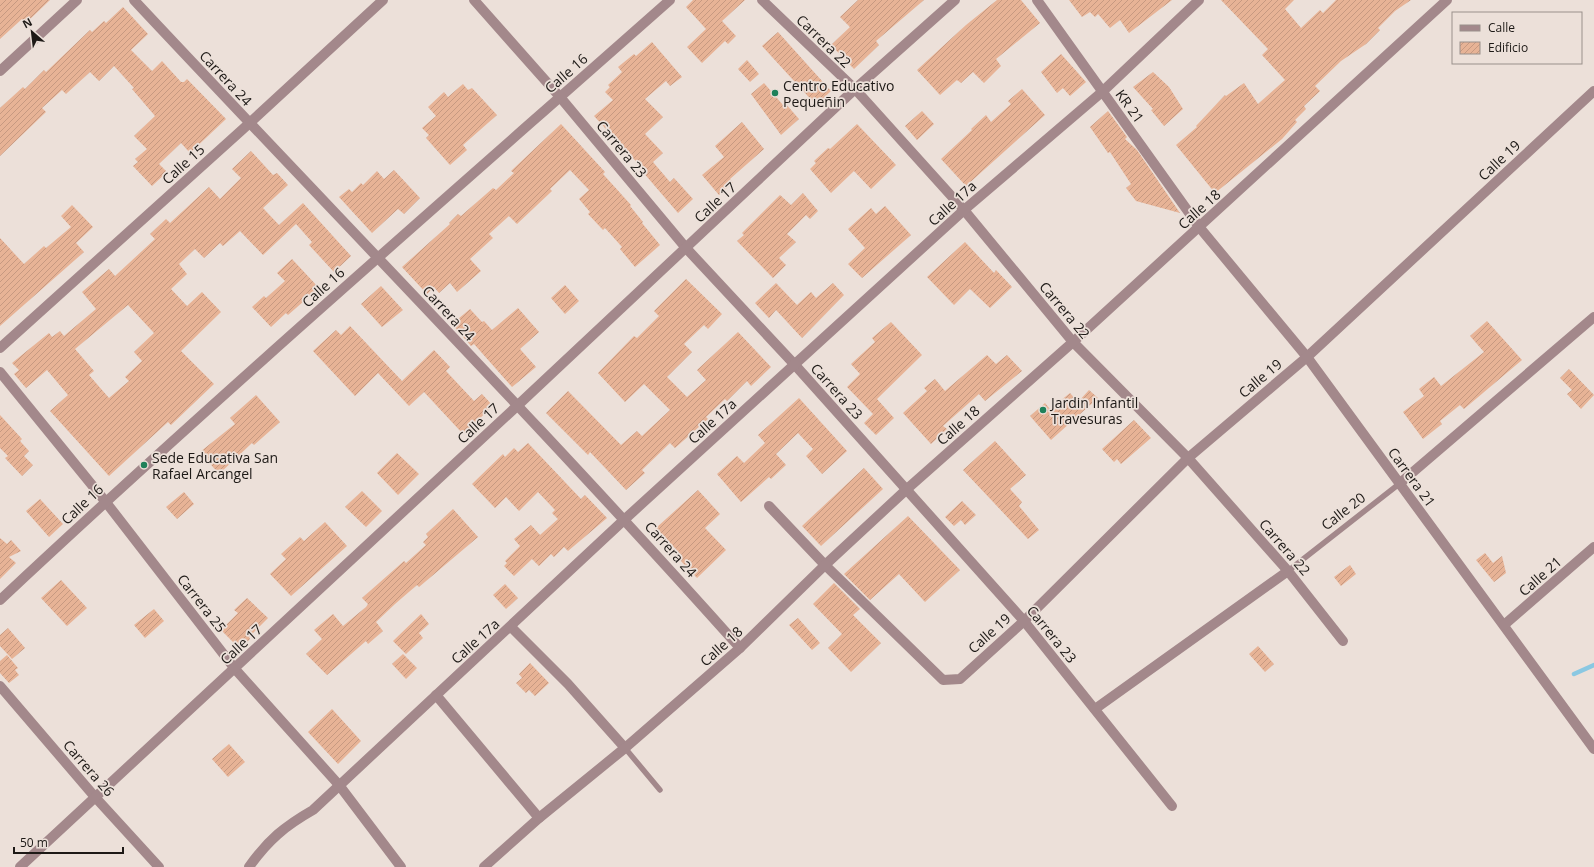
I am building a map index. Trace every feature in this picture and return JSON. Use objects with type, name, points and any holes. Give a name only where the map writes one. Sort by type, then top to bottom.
[{"type":"street","points":[[0,71],[77,0]]},
{"type":"street","name":"Carrera 24","points":[[134,0],[625,519],[740,648]]},
{"type":"street","name":"Calle 15","points":[[0,348],[250,123],[383,0]]},
{"type":"street","name":"Carrera 23","points":[[474,0],[560,97],[686,248],[795,365],[1024,621],[1172,806]]},
{"type":"street","name":"Calle 16","points":[[0,600],[105,501],[377,256],[670,0]]},
{"type":"street","name":"Carrera 22","points":[[762,0],[855,90],[964,210],[1073,342],[1188,458],[1288,571],[1343,641]]},
{"type":"street","name":"Calle 17","points":[[20,867],[235,669],[855,90],[955,0]]},
{"type":"street","name":"KR 21","points":[[1037,0],[1200,228]]},
{"type":"street","name":"Calle 17a","points":[[249,867],[271,838],[288,824],[313,810],[511,627],[625,519],[964,210],[1102,92],[1200,0]]},
{"type":"street","name":"Calle 18","points":[[484,867],[539,818],[625,748],[740,648],[824,565],[1200,228],[1447,0]]},
{"type":"street","name":"Calle 19","points":[[824,565],[943,680],[960,679],[1024,621],[1188,458],[1307,357],[1594,91]]},
{"type":"street","name":"Carrera 21","points":[[1200,228],[1307,357],[1594,749]]},
{"type":"street","name":"Calle 20","points":[[1399,484],[1594,317]]},
{"type":"street","name":"Carrera 25","points":[[0,372],[105,501],[235,669],[339,785],[401,867]]},
{"type":"street","points":[[769,506],[824,565]]},
{"type":"street","name":"Calle 21","points":[[1504,626],[1594,547]]},
{"type":"street","name":"Calle 20","points":[[1095,710],[1288,571]]},
{"type":"street","points":[[511,627],[568,684],[625,748]]},
{"type":"street","name":"Carrera 26","points":[[0,686],[95,797],[159,867]]},
{"type":"street","points":[[436,695],[539,818]]},
{"type":"lane","name":"Calle 20","points":[[1288,571],[1399,484]]},
{"type":"lane","points":[[625,748],[660,790]]},
{"type":"building","points":[[0,0],[50,0],[26,23],[22,19],[0,39]]},
{"type":"building","points":[[693,0],[745,0],[722,21],[736,36],[728,44],[725,41],[702,63],[687,47],[706,29],[686,7]]},
{"type":"building","points":[[858,0],[924,0],[876,41],[879,45],[854,69],[831,45],[850,27],[840,17]]},
{"type":"building","points":[[997,0],[1021,0],[1040,23],[996,59],[1001,66],[984,83],[973,72],[961,83],[957,80],[940,95],[917,70],[966,25]]},
{"type":"building","points":[[1069,0],[1172,0],[1129,33],[1120,20],[1110,28],[1098,14],[1095,17],[1090,12],[1082,17]]},
{"type":"building","points":[[1221,0],[1294,0],[1285,9],[1301,28],[1320,10],[1323,13],[1336,0],[1411,0],[1395,11],[1378,28],[1380,30],[1366,44],[1341,61],[1315,86],[1320,91],[1304,106],[1306,109],[1295,120],[1297,122],[1282,139],[1215,193],[1176,145],[1197,127],[1196,126],[1225,95],[1226,96],[1244,83],[1258,104],[1285,80],[1262,55],[1268,49]]},
{"type":"building","points":[[123,7],[148,34],[131,50],[152,71],[162,61],[181,82],[184,82],[187,79],[226,119],[190,153],[181,143],[159,164],[167,172],[152,186],[133,166],[138,162],[135,159],[147,149],[134,136],[155,116],[132,89],[134,88],[114,66],[99,81],[90,72],[66,94],[62,90],[42,108],[46,112],[0,156],[0,108],[23,87],[25,89],[44,70],[46,72],[90,30],[92,32],[104,21],[106,23]]},
{"type":"building","points":[[778,32],[831,91],[816,105],[762,46]]},
{"type":"building","points":[[652,42],[682,77],[670,86],[666,81],[645,99],[663,117],[645,134],[663,153],[653,162],[670,182],[674,178],[693,199],[678,213],[642,171],[644,170],[594,116],[613,100],[605,92],[610,87],[608,85],[622,72],[618,67],[634,54],[636,56]]},
{"type":"building","points":[[1061,54],[1086,82],[1070,96],[1063,88],[1057,93],[1041,72]]},
{"type":"building","points":[[747,60],[759,74],[750,82],[738,69]]},
{"type":"building","points":[[1153,72],[1169,87],[1183,109],[1164,126],[1151,110],[1153,109],[1133,87]]},
{"type":"building","points":[[764,83],[783,105],[785,103],[799,119],[781,135],[751,94]]},
{"type":"building","points":[[463,84],[468,90],[472,88],[497,115],[463,145],[467,150],[450,165],[426,138],[429,135],[422,128],[436,116],[428,107],[444,92],[448,97]]},
{"type":"building","points":[[1022,89],[1045,115],[966,186],[941,159],[986,115],[991,122],[1011,104],[1008,101]]},
{"type":"building","points":[[922,111],[934,124],[917,140],[905,126]]},
{"type":"building","points":[[1108,111],[1127,137],[1125,139],[1137,150],[1180,213],[1136,201],[1126,188],[1131,184],[1110,152],[1108,153],[1090,127]]},
{"type":"building","points":[[742,122],[764,149],[730,179],[733,183],[719,195],[702,175],[724,157],[715,146]]},
{"type":"building","points":[[561,124],[605,172],[603,174],[631,205],[630,206],[643,222],[642,223],[660,245],[635,267],[620,249],[622,247],[605,228],[603,230],[588,214],[590,212],[579,199],[589,190],[570,170],[550,189],[552,191],[517,224],[509,216],[489,234],[493,238],[470,259],[481,271],[457,292],[450,283],[439,293],[434,287],[427,294],[402,267],[450,224],[449,223],[458,214],[461,216],[493,188],[496,190],[514,173],[511,171]]},
{"type":"building","points":[[857,124],[896,165],[871,189],[854,171],[831,193],[810,169],[816,163],[814,161],[828,148],[830,149]]},
{"type":"building","points":[[251,151],[273,175],[277,173],[288,185],[263,208],[279,225],[303,203],[351,256],[334,272],[309,245],[312,242],[296,224],[263,255],[240,231],[223,246],[220,243],[204,258],[195,249],[179,264],[187,274],[171,289],[187,306],[202,292],[221,312],[181,351],[214,384],[171,425],[168,422],[109,476],[50,411],[68,395],[47,370],[26,388],[14,374],[19,370],[12,363],[49,333],[52,337],[60,331],[64,336],[96,309],[82,292],[109,269],[115,276],[155,239],[150,234],[166,219],[170,223],[209,187],[220,199],[241,178],[232,169]],"holes":[[[128,305],[154,333],[134,352],[142,361],[125,377],[129,381],[109,398],[89,375],[94,371],[75,349]]]},
{"type":"building","points":[[394,170],[420,198],[404,214],[398,209],[372,233],[339,197],[349,189],[352,192],[361,183],[363,185],[377,171],[384,179]]},
{"type":"building","points":[[803,193],[818,211],[810,219],[806,215],[787,234],[796,242],[779,258],[786,265],[773,278],[737,241],[744,235],[742,233],[780,195],[791,205]]},
{"type":"building","points":[[72,205],[93,227],[76,243],[84,252],[0,326],[0,238],[24,264],[44,246],[46,248],[71,227],[61,216]]},
{"type":"building","points":[[885,206],[911,235],[862,278],[848,264],[865,248],[848,229],[871,208],[876,214]]},
{"type":"building","points":[[965,242],[994,273],[996,270],[1012,287],[990,308],[970,289],[954,305],[927,277]]},
{"type":"building","points":[[292,259],[319,288],[288,315],[286,313],[271,327],[252,307],[264,296],[266,298],[285,281],[277,273]]},
{"type":"building","points":[[686,279],[722,314],[708,329],[704,325],[684,344],[692,352],[667,377],[687,397],[706,380],[697,370],[738,332],[771,367],[751,386],[747,381],[727,401],[725,399],[706,417],[708,419],[675,448],[670,443],[642,470],[645,473],[626,490],[590,452],[588,455],[546,413],[568,391],[621,445],[637,431],[642,436],[670,410],[644,384],[625,402],[598,373],[634,336],[637,338],[659,316],[654,311]]},
{"type":"building","points":[[776,283],[797,305],[811,292],[816,298],[833,283],[844,295],[802,338],[776,310],[769,318],[755,303]]},
{"type":"building","points":[[565,285],[579,301],[565,314],[551,298]]},
{"type":"building","points":[[381,286],[403,310],[382,327],[361,304]]},
{"type":"building","points":[[518,308],[539,332],[520,349],[536,367],[512,387],[474,344],[471,346],[452,324],[470,309],[492,330]]},
{"type":"building","points":[[1487,321],[1522,360],[1464,409],[1460,405],[1440,421],[1442,424],[1423,439],[1403,412],[1424,396],[1419,389],[1434,377],[1441,386],[1484,352],[1470,336]]},
{"type":"building","points":[[891,322],[922,355],[877,399],[894,418],[876,435],[864,423],[873,414],[847,387],[860,374],[851,364],[875,342],[872,338]]},
{"type":"building","points":[[350,326],[402,381],[434,350],[450,367],[446,371],[474,401],[482,394],[493,406],[463,434],[424,392],[409,406],[378,373],[355,396],[313,351],[336,330],[341,335]]},
{"type":"building","points":[[987,355],[996,364],[1007,355],[1022,371],[985,401],[979,394],[943,426],[947,429],[931,444],[903,413],[927,391],[924,388],[935,379],[945,391]]},
{"type":"building","points":[[1569,369],[1594,395],[1581,409],[1567,394],[1572,390],[1560,378]]},
{"type":"building","points":[[1089,390],[1098,398],[1051,440],[1030,416],[1045,403],[1050,409],[1070,393],[1078,402]]},
{"type":"building","points":[[256,395],[280,422],[254,445],[252,443],[219,474],[200,452],[235,424],[230,418]]},
{"type":"building","points":[[799,398],[847,451],[822,474],[806,456],[813,449],[798,433],[776,454],[786,465],[771,479],[769,477],[741,502],[717,474],[737,456],[744,463],[765,443],[758,435]]},
{"type":"building","points":[[0,415],[22,439],[20,441],[29,451],[24,456],[33,465],[22,476],[5,458],[8,456],[0,448]]},
{"type":"building","points":[[1134,420],[1151,438],[1121,464],[1117,459],[1114,462],[1102,449]]},
{"type":"building","points":[[995,441],[1026,475],[1010,489],[1022,502],[1019,506],[1039,530],[1028,539],[963,470]]},
{"type":"building","points":[[528,443],[581,499],[585,495],[607,518],[568,551],[564,547],[554,557],[551,554],[539,566],[532,559],[514,576],[504,566],[507,563],[505,561],[520,546],[514,539],[531,525],[540,535],[558,519],[552,513],[555,510],[538,492],[519,511],[506,497],[495,508],[472,484],[503,454],[505,457],[514,448],[518,452]]},
{"type":"building","points":[[397,453],[419,474],[398,495],[377,473]]},
{"type":"building","points":[[864,468],[883,489],[821,546],[802,526]]},
{"type":"building","points":[[698,490],[720,514],[705,528],[726,550],[697,578],[679,559],[682,556],[656,528]]},
{"type":"building","points":[[362,491],[382,511],[366,527],[345,507]]},
{"type":"building","points":[[184,492],[194,504],[177,519],[166,507]]},
{"type":"building","points":[[40,499],[63,524],[49,537],[26,511]]},
{"type":"building","points":[[962,501],[976,515],[965,525],[961,520],[954,526],[945,517]]},
{"type":"building","points":[[453,509],[478,537],[419,587],[417,585],[395,604],[376,622],[383,631],[368,644],[366,641],[327,675],[306,654],[322,639],[314,630],[333,614],[343,626],[366,607],[368,604],[362,598],[404,561],[406,563],[426,545],[423,542],[428,537],[426,534]]},
{"type":"building","points":[[908,516],[960,570],[925,602],[899,574],[870,600],[844,574]]},
{"type":"building","points":[[325,522],[347,546],[291,596],[270,574],[286,559],[281,554],[300,537],[304,541]]},
{"type":"building","points":[[0,538],[7,544],[11,540],[21,551],[9,557],[16,563],[0,579]]},
{"type":"building","points":[[1485,553],[1493,563],[1502,556],[1506,573],[1494,582],[1476,560]]},
{"type":"building","points":[[1350,565],[1356,574],[1341,586],[1334,577]]},
{"type":"building","points":[[61,580],[87,608],[67,626],[41,598]]},
{"type":"building","points":[[834,583],[860,609],[853,615],[881,643],[851,672],[828,648],[842,634],[813,604]]},
{"type":"building","points":[[505,584],[518,598],[506,609],[493,595]]},
{"type":"building","points":[[247,598],[268,618],[249,637],[250,639],[240,649],[221,630],[238,613],[234,610]]},
{"type":"building","points":[[154,609],[164,621],[145,638],[134,625]]},
{"type":"building","points":[[421,614],[429,624],[419,633],[423,638],[406,654],[393,641]]},
{"type":"building","points":[[798,618],[820,643],[812,650],[789,625]]},
{"type":"building","points":[[8,628],[25,648],[12,659],[0,646],[0,635]]},
{"type":"building","points":[[1258,646],[1274,664],[1265,672],[1249,654]]},
{"type":"building","points":[[403,654],[417,668],[406,679],[392,664]]},
{"type":"building","points":[[7,655],[18,668],[15,670],[19,675],[9,683],[0,673],[0,661]]},
{"type":"building","points":[[530,663],[549,683],[535,696],[529,690],[526,693],[516,683],[522,678],[519,674]]},
{"type":"building","points":[[332,709],[361,741],[338,764],[308,732]]},
{"type":"building","points":[[229,744],[245,762],[228,777],[212,759]]},
{"type":"waterway","points":[[1574,674],[1594,665]]},
{"type":"place","name":"Centro Educativo Pequeñin","points":[[775,93]]},
{"type":"place","name":"Jardin Infantil Travesuras","points":[[1043,410]]},
{"type":"place","name":"Sede Educativa San Rafael Arcangel","points":[[144,465]]}]
